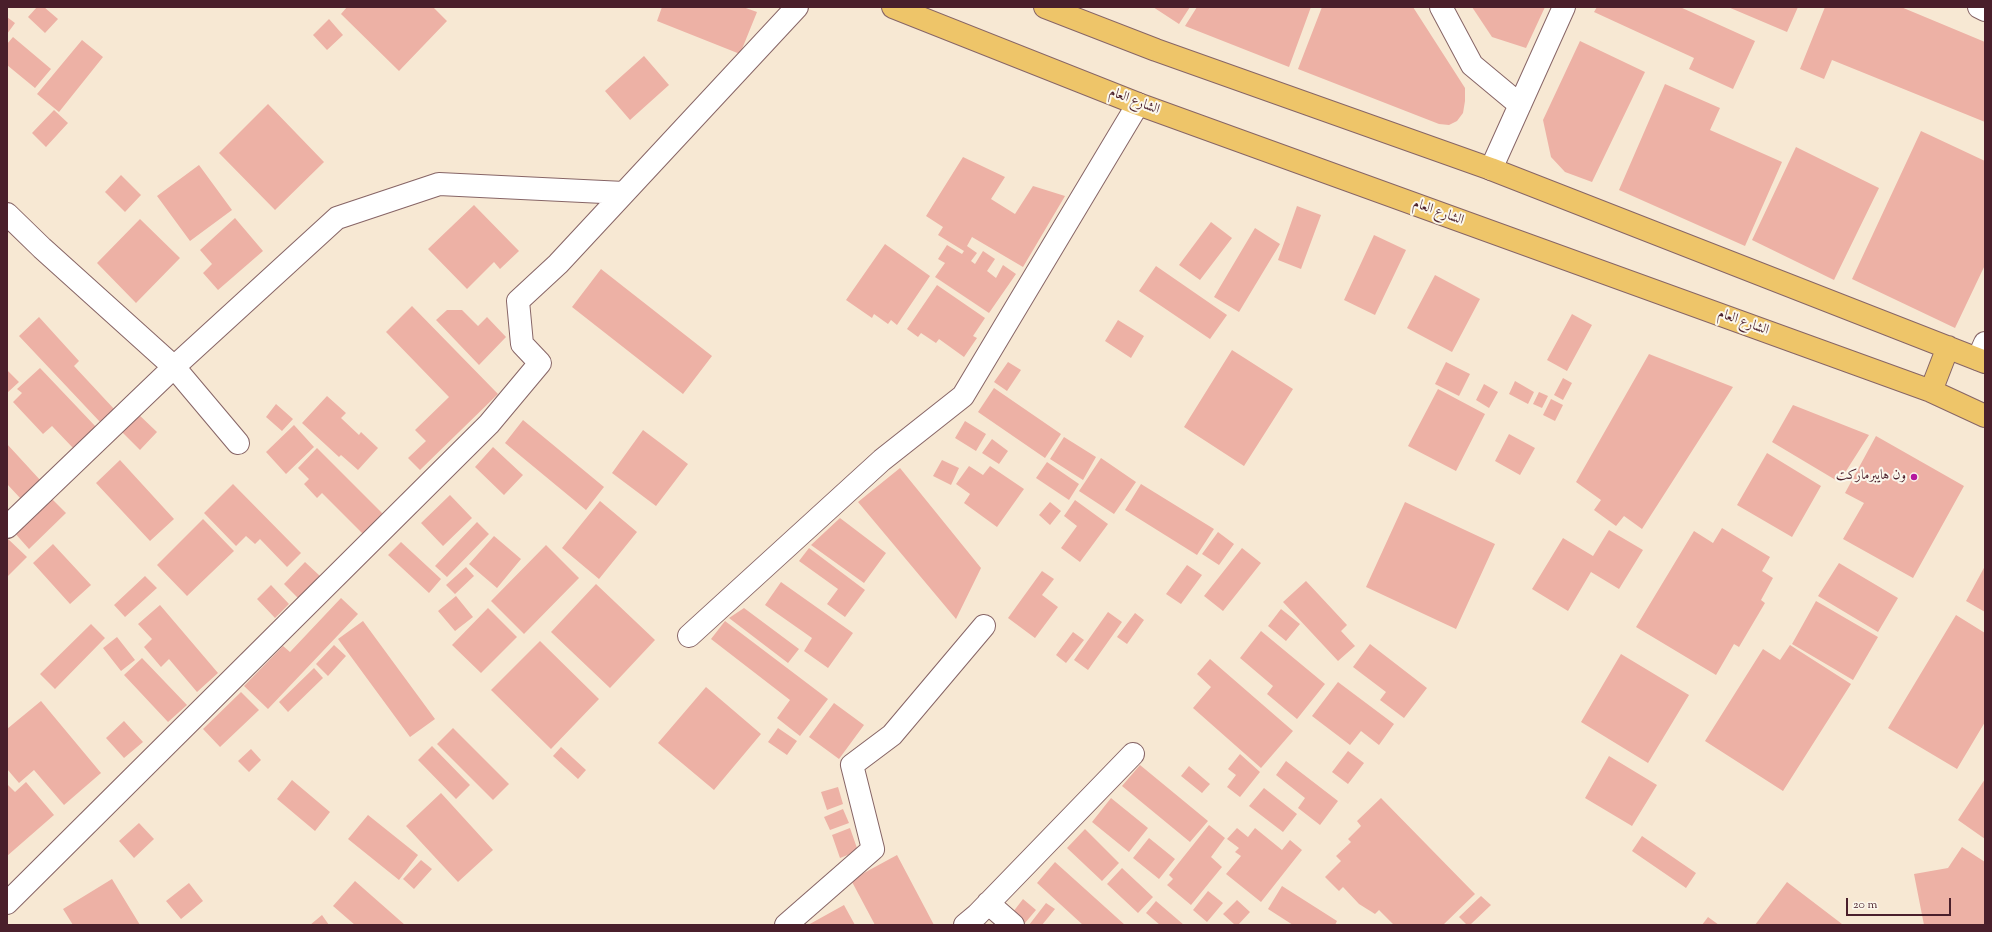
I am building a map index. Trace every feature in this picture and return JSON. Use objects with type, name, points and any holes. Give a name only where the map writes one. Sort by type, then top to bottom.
[{"type":"main road","name":"الشارع العام","points":[[893,7],[1138,104],[1931,391],[1985,416]]},
{"type":"main road","points":[[1046,7],[1156,50],[1491,169],[1948,347],[1983,355]]},
{"type":"main road","points":[[1931,391],[1948,347]]},
{"type":"street","points":[[7,903],[489,424],[540,363],[522,344],[518,301],[558,264],[797,7]]},
{"type":"street","points":[[1441,7],[1472,66],[1520,105]]},
{"type":"street","points":[[1491,169],[1564,7]]},
{"type":"street","points":[[1979,7],[1985,10]]},
{"type":"street","points":[[689,636],[882,460],[963,396],[1138,104]]},
{"type":"street","points":[[7,527],[174,367],[337,218],[439,184],[624,193]]},
{"type":"street","points":[[7,214],[42,248],[174,367],[238,443]]},
{"type":"street","points":[[786,925],[873,849],[852,765],[892,735],[984,626]]},
{"type":"street","points":[[965,925],[988,904],[1133,754]]},
{"type":"street","points":[[988,904],[1013,925]]},
{"type":"building","points":[[37,7],[44,7],[58,19],[45,33],[28,17]]},
{"type":"building","points":[[347,7],[433,7],[447,21],[399,71],[341,14]]},
{"type":"building","points":[[662,7],[743,7],[757,12],[740,54],[657,21]]},
{"type":"building","points":[[1153,7],[1190,7],[1179,24]]},
{"type":"building","points":[[1197,7],[1311,7],[1289,67],[1185,26]]},
{"type":"building","points":[[1322,7],[1413,7],[1465,88],[1463,113],[1457,121],[1449,125],[1439,124],[1298,69]]},
{"type":"building","points":[[1472,7],[1545,7],[1526,48],[1492,37]]},
{"type":"building","points":[[1597,7],[1680,7],[1755,41],[1733,89],[1689,69],[1694,58],[1594,12]]},
{"type":"building","points":[[1728,7],[1798,7],[1787,32]]},
{"type":"building","points":[[1825,7],[1901,7],[1985,42],[1985,122],[1832,60],[1824,79],[1800,69]]},
{"type":"building","points":[[7,17],[15,23],[7,34]]},
{"type":"building","points":[[329,19],[343,35],[327,50],[313,35]]},
{"type":"building","points":[[13,37],[51,69],[35,88],[7,65],[7,44]]},
{"type":"building","points":[[82,40],[103,57],[59,112],[37,94]]},
{"type":"building","points":[[1580,41],[1645,72],[1592,182],[1565,172],[1551,157],[1543,120]]},
{"type":"building","points":[[644,56],[669,85],[630,120],[605,91]]},
{"type":"building","points":[[1665,84],[1720,108],[1710,130],[1782,162],[1745,246],[1619,190]]},
{"type":"building","points":[[268,104],[324,162],[275,210],[219,153]]},
{"type":"building","points":[[54,110],[68,123],[46,147],[32,133]]},
{"type":"building","points":[[1921,131],[1985,161],[1985,265],[1955,328],[1852,279]]},
{"type":"building","points":[[1796,147],[1879,188],[1834,280],[1752,240]]},
{"type":"building","points":[[963,157],[1005,177],[991,199],[1015,214],[1033,186],[1065,196],[1023,267],[972,237],[967,246],[977,253],[971,261],[975,264],[983,251],[995,259],[987,271],[996,278],[1003,265],[1016,274],[989,313],[935,277],[945,263],[938,259],[947,245],[962,254],[964,251],[938,235],[943,227],[926,216]]},
{"type":"building","points":[[199,165],[232,210],[190,241],[157,196]]},
{"type":"building","points":[[121,175],[141,195],[125,212],[105,192]]},
{"type":"building","points":[[474,205],[519,251],[500,269],[494,262],[467,289],[428,249]]},
{"type":"building","points":[[1297,206],[1321,215],[1301,269],[1278,260]]},
{"type":"building","points":[[235,218],[263,251],[218,290],[203,273],[212,264],[200,250]]},
{"type":"building","points":[[140,219],[180,258],[136,303],[97,263]]},
{"type":"building","points":[[1211,222],[1232,238],[1200,280],[1179,265]]},
{"type":"building","points":[[1255,228],[1280,244],[1239,312],[1214,297]]},
{"type":"building","points":[[1374,235],[1406,250],[1375,315],[1344,300]]},
{"type":"building","points":[[885,244],[930,276],[897,325],[891,320],[888,324],[874,314],[872,318],[846,300]]},
{"type":"building","points":[[1156,266],[1227,315],[1210,339],[1139,291]]},
{"type":"building","points":[[601,269],[712,356],[683,394],[572,307]]},
{"type":"building","points":[[1435,275],[1480,299],[1452,352],[1407,328]]},
{"type":"building","points":[[937,285],[985,318],[973,336],[977,338],[964,357],[939,339],[936,343],[921,333],[918,337],[907,329]]},
{"type":"building","points":[[412,306],[498,394],[420,470],[408,458],[426,441],[415,430],[449,397],[386,332]]},
{"type":"building","points":[[447,310],[462,310],[478,326],[487,317],[506,337],[479,365],[436,320]]},
{"type":"building","points":[[1572,314],[1592,325],[1567,371],[1547,360]]},
{"type":"building","points":[[39,317],[79,361],[74,366],[115,410],[101,423],[19,336]]},
{"type":"building","points":[[1118,320],[1144,336],[1131,358],[1105,341]]},
{"type":"building","points":[[1232,350],[1293,389],[1244,466],[1184,427]]},
{"type":"building","points":[[1649,354],[1733,387],[1642,529],[1624,516],[1616,526],[1594,510],[1601,500],[1576,482]]},
{"type":"building","points":[[1008,362],[1021,370],[1007,391],[994,382]]},
{"type":"building","points":[[1446,362],[1470,374],[1459,396],[1435,384]]},
{"type":"building","points":[[40,368],[97,428],[74,449],[52,426],[43,434],[13,402],[22,393],[17,389]]},
{"type":"building","points":[[7,370],[19,382],[7,393]]},
{"type":"building","points":[[1563,378],[1572,383],[1563,400],[1554,395]]},
{"type":"building","points":[[1515,381],[1534,392],[1528,404],[1509,394]]},
{"type":"building","points":[[1484,384],[1498,392],[1489,408],[1476,400]]},
{"type":"building","points":[[994,388],[1061,434],[1045,458],[978,412]]},
{"type":"building","points":[[1438,389],[1485,414],[1456,471],[1408,446]]},
{"type":"building","points":[[1539,392],[1548,396],[1542,408],[1533,404]]},
{"type":"building","points":[[327,396],[346,413],[341,418],[359,435],[361,432],[378,448],[358,470],[341,455],[339,457],[302,423]]},
{"type":"building","points":[[1551,399],[1563,405],[1555,421],[1543,415]]},
{"type":"building","points":[[276,404],[293,419],[282,431],[266,417]]},
{"type":"building","points":[[1793,405],[1869,435],[1839,482],[1772,442]]},
{"type":"building","points":[[136,412],[157,432],[140,450],[119,429]]},
{"type":"building","points":[[523,420],[604,487],[586,510],[505,443]]},
{"type":"building","points":[[965,421],[986,434],[976,451],[955,438]]},
{"type":"building","points":[[294,425],[314,447],[286,474],[266,452]]},
{"type":"building","points":[[643,430],[688,464],[656,506],[612,473]]},
{"type":"building","points":[[1509,434],[1535,448],[1520,475],[1495,461]]},
{"type":"building","points":[[1876,436],[1964,486],[1913,578],[1843,539],[1864,503],[1845,493]]},
{"type":"building","points":[[1064,437],[1096,457],[1083,480],[1050,459]]},
{"type":"building","points":[[992,439],[1008,451],[999,464],[982,453]]},
{"type":"building","points":[[7,444],[41,481],[21,499],[7,484]]},
{"type":"building","points":[[493,447],[523,475],[504,495],[475,467]]},
{"type":"building","points":[[317,448],[385,516],[365,536],[322,493],[317,498],[304,484],[309,479],[298,468]]},
{"type":"building","points":[[1767,453],[1821,486],[1792,537],[1737,505]]},
{"type":"building","points":[[1101,458],[1136,482],[1114,514],[1079,491]]},
{"type":"building","points":[[120,460],[174,519],[150,541],[96,483]]},
{"type":"building","points":[[942,460],[959,468],[951,485],[933,476]]},
{"type":"building","points":[[1047,462],[1079,484],[1069,500],[1036,478]]},
{"type":"building","points":[[969,466],[983,475],[990,466],[1024,489],[997,527],[964,503],[970,494],[956,484]]},
{"type":"building","points":[[900,468],[981,568],[956,619],[858,502]]},
{"type":"building","points":[[233,484],[301,553],[287,567],[260,539],[255,544],[246,536],[236,546],[204,513]]},
{"type":"building","points":[[1141,484],[1214,529],[1197,555],[1125,510]]},
{"type":"building","points":[[450,495],[472,518],[443,546],[421,523]]},
{"type":"building","points":[[49,496],[66,513],[29,549],[13,531]]},
{"type":"building","points":[[1075,500],[1108,524],[1080,562],[1061,548],[1077,526],[1064,516]]},
{"type":"building","points":[[600,501],[637,532],[599,579],[562,548]]},
{"type":"building","points":[[1050,502],[1061,511],[1050,525],[1039,515]]},
{"type":"building","points":[[1405,502],[1495,544],[1456,629],[1366,587]]},
{"type":"building","points":[[840,518],[886,553],[864,583],[811,545]]},
{"type":"building","points":[[203,519],[234,551],[187,596],[157,565]]},
{"type":"building","points":[[477,522],[489,534],[447,577],[435,566]]},
{"type":"building","points":[[1722,528],[1770,557],[1762,571],[1773,578],[1761,600],[1765,603],[1739,647],[1734,644],[1716,675],[1636,627],[1694,531],[1713,543]]},
{"type":"building","points":[[1609,530],[1643,550],[1619,589],[1591,572],[1568,611],[1532,589],[1563,538],[1593,556]]},
{"type":"building","points":[[1218,532],[1234,544],[1219,565],[1202,554]]},
{"type":"building","points":[[494,536],[521,559],[497,588],[469,564]]},
{"type":"building","points":[[7,538],[27,557],[7,577]]},
{"type":"building","points":[[401,542],[441,579],[429,593],[388,555]]},
{"type":"building","points":[[53,544],[91,585],[70,604],[33,563]]},
{"type":"building","points":[[546,545],[579,578],[524,634],[491,601]]},
{"type":"building","points":[[809,548],[865,590],[845,617],[827,604],[838,589],[799,561]]},
{"type":"building","points":[[1242,548],[1261,563],[1223,611],[1204,596]]},
{"type":"building","points":[[305,562],[320,576],[299,599],[284,584]]},
{"type":"building","points":[[1839,563],[1898,598],[1878,632],[1818,596]]},
{"type":"building","points":[[1187,565],[1202,575],[1181,604],[1166,594]]},
{"type":"building","points":[[1985,566],[1985,612],[1966,601]]},
{"type":"building","points":[[466,567],[474,576],[455,594],[446,585]]},
{"type":"building","points":[[1042,571],[1054,579],[1042,595],[1058,607],[1035,638],[1008,618]]},
{"type":"building","points":[[145,576],[157,588],[125,617],[114,605]]},
{"type":"building","points":[[1306,581],[1347,625],[1341,631],[1355,646],[1338,661],[1283,602]]},
{"type":"building","points":[[781,582],[853,633],[828,668],[804,651],[812,638],[765,605]]},
{"type":"building","points":[[596,584],[655,640],[610,688],[551,632]]},
{"type":"building","points":[[271,585],[289,604],[275,618],[257,599]]},
{"type":"building","points":[[456,596],[473,617],[455,631],[438,611]]},
{"type":"building","points":[[341,598],[358,614],[268,709],[244,686],[283,646],[290,652]]},
{"type":"building","points":[[1816,601],[1878,637],[1853,680],[1792,644]]},
{"type":"building","points":[[160,605],[218,673],[197,692],[169,659],[161,667],[144,647],[152,639],[138,624]]},
{"type":"building","points":[[488,608],[517,637],[481,673],[452,645]]},
{"type":"building","points":[[744,608],[799,649],[788,663],[729,618]]},
{"type":"building","points":[[1281,609],[1300,624],[1286,641],[1268,626]]},
{"type":"building","points":[[1108,612],[1122,622],[1088,670],[1074,660]]},
{"type":"building","points":[[1135,613],[1144,620],[1127,644],[1117,637]]},
{"type":"building","points":[[1956,615],[1985,633],[1985,722],[1957,769],[1888,728]]},
{"type":"building","points":[[363,621],[435,719],[410,737],[338,639]]},
{"type":"building","points":[[725,621],[828,699],[800,736],[777,718],[790,700],[711,639]]},
{"type":"building","points":[[91,624],[105,638],[55,689],[40,674]]},
{"type":"building","points":[[1261,631],[1325,684],[1297,719],[1267,694],[1273,686],[1240,658]]},
{"type":"building","points":[[1073,632],[1084,640],[1066,663],[1056,655]]},
{"type":"building","points":[[117,637],[135,660],[121,671],[103,648]]},
{"type":"building","points":[[540,641],[599,699],[551,749],[491,690]]},
{"type":"building","points":[[1370,644],[1427,688],[1404,718],[1380,700],[1386,692],[1353,667]]},
{"type":"building","points":[[334,645],[346,656],[328,676],[316,664]]},
{"type":"building","points":[[1790,645],[1851,684],[1783,791],[1705,741],[1763,649],[1780,660]]},
{"type":"building","points":[[1621,654],[1689,695],[1648,763],[1581,722]]},
{"type":"building","points":[[142,658],[187,705],[168,722],[124,675]]},
{"type":"building","points":[[1210,659],[1293,731],[1261,768],[1193,708],[1211,687],[1197,674]]},
{"type":"building","points":[[314,668],[323,678],[288,712],[279,702]]},
{"type":"building","points":[[1338,682],[1394,724],[1379,745],[1361,731],[1350,745],[1312,716]]},
{"type":"building","points":[[706,687],[761,734],[714,790],[658,743]]},
{"type":"building","points":[[241,692],[259,710],[220,747],[203,729]]},
{"type":"building","points":[[41,701],[101,773],[64,805],[34,770],[19,783],[7,769],[7,729]]},
{"type":"building","points":[[834,703],[864,725],[839,759],[809,737]]},
{"type":"building","points":[[124,721],[143,742],[124,758],[106,738]]},
{"type":"building","points":[[453,728],[509,784],[493,800],[437,744]]},
{"type":"building","points":[[778,728],[797,741],[787,755],[768,742]]},
{"type":"building","points":[[432,746],[470,785],[456,799],[418,760]]},
{"type":"building","points":[[561,747],[586,770],[578,779],[553,756]]},
{"type":"building","points":[[251,749],[261,760],[249,772],[238,761]]},
{"type":"building","points":[[1348,751],[1364,763],[1348,784],[1332,772]]},
{"type":"building","points":[[1240,754],[1260,772],[1240,797],[1227,787],[1236,775],[1228,769]]},
{"type":"building","points":[[1609,756],[1657,785],[1632,826],[1585,798]]},
{"type":"building","points":[[1286,761],[1338,801],[1320,825],[1298,808],[1305,798],[1276,775]]},
{"type":"building","points":[[1140,765],[1208,821],[1190,842],[1122,786]]},
{"type":"building","points":[[1189,766],[1210,784],[1202,793],[1181,776]]},
{"type":"building","points":[[1985,779],[1985,839],[1958,820]]},
{"type":"building","points":[[292,780],[330,812],[315,831],[277,799]]},
{"type":"building","points":[[26,782],[54,815],[7,856],[7,784],[15,792]]},
{"type":"building","points":[[838,787],[843,804],[827,810],[821,792]]},
{"type":"building","points":[[1264,788],[1297,814],[1283,832],[1249,806]]},
{"type":"building","points":[[441,793],[493,850],[458,882],[406,826]]},
{"type":"building","points":[[1111,798],[1148,828],[1129,852],[1092,822]]},
{"type":"building","points":[[1381,798],[1475,894],[1443,925],[1394,925],[1379,910],[1375,914],[1359,904],[1343,887],[1339,891],[1325,877],[1341,861],[1336,856],[1351,842],[1348,839],[1361,826],[1357,821]]},
{"type":"building","points":[[843,809],[849,823],[830,830],[824,817]]},
{"type":"building","points":[[368,815],[418,855],[399,880],[348,839]]},
{"type":"building","points":[[139,823],[154,839],[134,858],[119,841]]},
{"type":"building","points":[[1209,825],[1225,838],[1211,857],[1222,867],[1191,905],[1167,885],[1173,879],[1169,875]]},
{"type":"building","points":[[850,828],[858,851],[840,858],[832,835]]},
{"type":"building","points":[[1237,828],[1248,837],[1255,828],[1282,850],[1290,840],[1302,850],[1261,902],[1226,874],[1241,856],[1235,852],[1239,848],[1227,839]]},
{"type":"building","points":[[1085,829],[1119,863],[1102,881],[1067,848]]},
{"type":"building","points":[[1642,836],[1696,873],[1686,888],[1632,851]]},
{"type":"building","points":[[1149,838],[1175,859],[1159,879],[1133,858]]},
{"type":"building","points":[[1962,847],[1985,862],[1985,925],[1924,925],[1914,874],[1948,868]]},
{"type":"building","points":[[897,855],[934,925],[875,925],[851,880]]},
{"type":"building","points":[[421,860],[432,869],[414,889],[403,879]]},
{"type":"building","points":[[1055,862],[1125,925],[1083,925],[1037,883]]},
{"type":"building","points":[[1122,868],[1153,897],[1138,913],[1107,884]]},
{"type":"building","points":[[112,879],[140,925],[73,925],[63,909]]},
{"type":"building","points":[[355,881],[405,925],[355,925],[333,906]]},
{"type":"building","points":[[1787,882],[1842,924],[1755,925]]},
{"type":"building","points":[[189,883],[203,901],[181,919],[166,901]]},
{"type":"building","points":[[1282,886],[1337,921],[1335,925],[1293,925],[1268,909]]},
{"type":"building","points":[[1208,891],[1223,903],[1207,922],[1193,910]]},
{"type":"building","points":[[1481,896],[1491,905],[1470,925],[1467,925],[1459,917]]},
{"type":"building","points":[[1023,899],[1036,910],[1025,923],[1013,912]]},
{"type":"building","points":[[1237,900],[1250,912],[1238,925],[1235,925],[1223,914]]},
{"type":"building","points":[[1156,901],[1184,925],[1160,925],[1146,913]]},
{"type":"building","points":[[1046,903],[1055,909],[1042,925],[1029,925]]},
{"type":"building","points":[[844,905],[855,925],[808,925]]},
{"type":"building","points":[[322,915],[329,925],[310,925]]},
{"type":"building","points":[[1708,917],[1719,925],[1702,925]]},
{"type":"place","name":"ون هايبرماركت","points":[[1914,477]]}]
